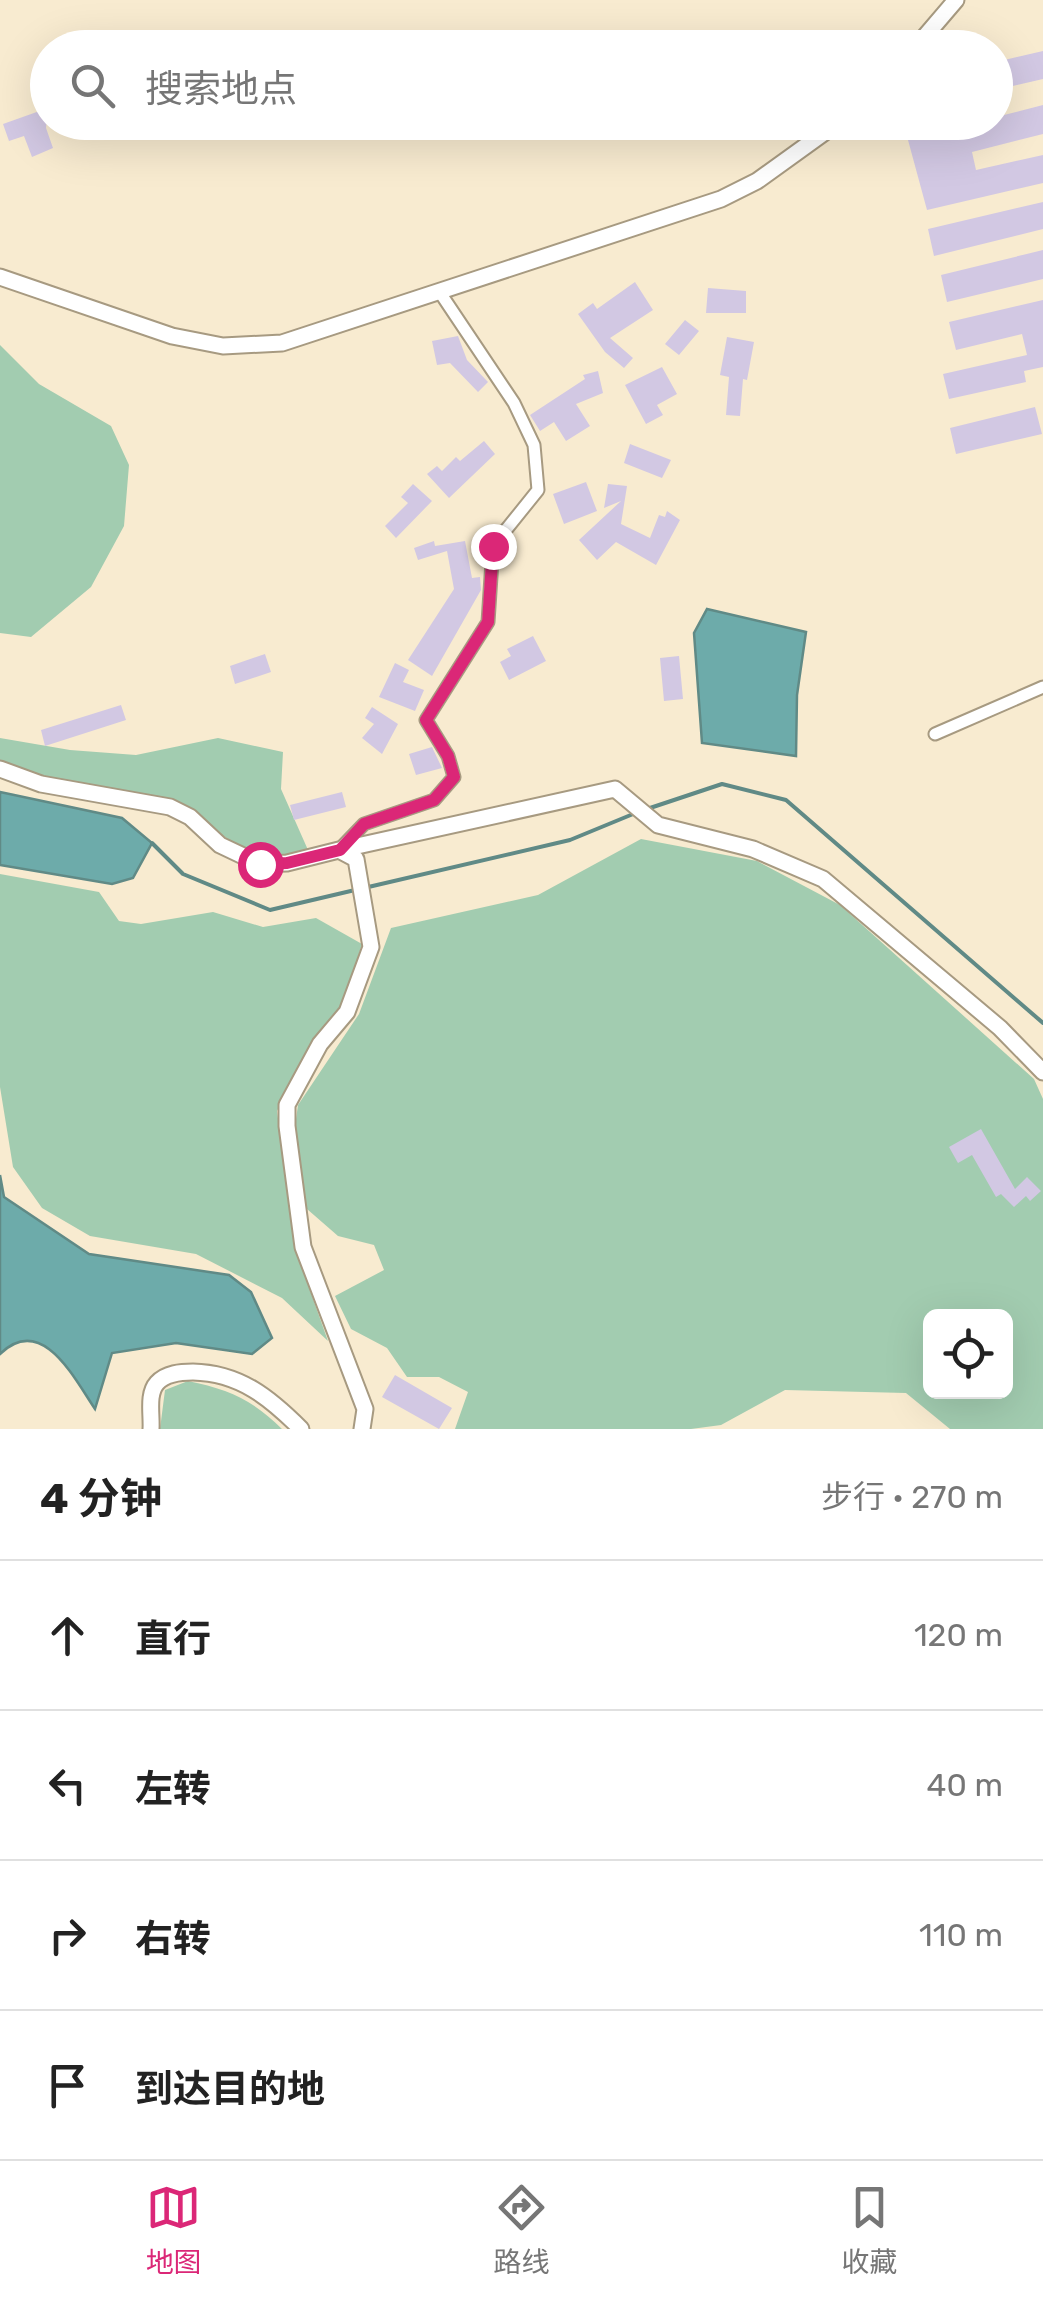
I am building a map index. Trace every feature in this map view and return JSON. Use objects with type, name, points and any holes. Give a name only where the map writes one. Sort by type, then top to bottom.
[{"type":"street","points":[[930,30],[956,0]]},
{"type":"street","points":[[0,277],[172,336],[223,346],[282,343],[721,199],[756,181],[814,140]]},
{"type":"street","points":[[340,850],[364,824],[434,800],[454,777],[448,756],[426,720],[488,622],[493,546],[538,490],[534,445],[514,403],[441,294]]},
{"type":"street","points":[[935,734],[1043,687]]},
{"type":"street","points":[[0,769],[41,784],[170,807],[190,817],[220,845],[260,864],[287,863],[615,789],[658,825],[753,848],[823,879],[1000,1028],[1043,1072]]},
{"type":"street","points":[[340,850],[356,859],[371,947],[347,1012],[320,1044],[287,1106],[286,1126],[303,1248],[364,1410],[362,1429]]},
{"type":"street","points":[[151,1429],[152,1394],[157,1382],[174,1372],[218,1373],[247,1384],[301,1429]]},
{"type":"green space","points":[[0,345],[39,384],[111,426],[129,465],[124,526],[91,587],[31,637],[0,633]]},
{"type":"green space","points":[[0,738],[70,750],[136,755],[218,738],[283,752],[281,789],[308,850],[270,860],[232,842],[174,800],[46,778],[0,763]]},
{"type":"green space","points":[[641,839],[757,861],[840,905],[1034,1079],[1043,1099],[1043,1429],[950,1429],[906,1393],[785,1390],[721,1425],[691,1429],[455,1429],[468,1392],[439,1377],[407,1377],[387,1348],[351,1329],[335,1296],[384,1270],[374,1245],[338,1236],[307,1209],[294,1133],[298,1105],[359,1014],[391,928],[538,895]]},
{"type":"green space","points":[[0,874],[99,892],[119,921],[141,924],[213,912],[263,927],[316,918],[362,944],[342,1008],[314,1038],[277,1111],[296,1251],[328,1341],[282,1298],[196,1254],[90,1236],[42,1208],[13,1167],[0,1087]]},
{"type":"green space","points":[[188,1381],[239,1397],[282,1429],[160,1429],[165,1390]]},
{"type":"water","points":[[707,609],[806,632],[797,695],[796,756],[702,743],[694,633]]},
{"type":"water","points":[[0,792],[122,818],[152,843],[133,878],[112,884],[0,865]]},
{"type":"water","points":[[0,1175],[4,1197],[89,1254],[229,1275],[251,1292],[272,1338],[252,1354],[176,1343],[112,1353],[95,1409],[67,1367],[43,1345],[30,1341],[15,1343],[0,1354]]},
{"type":"building","points":[[1043,51],[1043,79],[1013,86],[1013,58]]},
{"type":"building","points":[[1043,105],[1043,134],[972,152],[976,170],[1043,155],[1043,183],[927,210],[908,140],[1013,140],[1013,113]]},
{"type":"building","points":[[30,114],[30,140],[50,140],[53,148],[32,157],[24,136],[9,141],[3,124]]},
{"type":"building","points":[[1043,202],[1043,229],[934,256],[928,229]]},
{"type":"building","points":[[1043,250],[1043,279],[947,302],[941,275]]},
{"type":"building","points":[[635,282],[653,310],[610,338],[633,358],[624,368],[605,352],[578,314],[593,303],[597,309]]},
{"type":"building","points":[[708,288],[746,291],[746,313],[706,313]]},
{"type":"building","points":[[1043,300],[1043,367],[1024,371],[1026,382],[949,399],[943,374],[1027,355],[1022,334],[956,350],[949,322]]},
{"type":"building","points":[[685,320],[699,331],[679,355],[665,344]]},
{"type":"building","points":[[458,336],[467,360],[488,382],[478,392],[450,363],[437,365],[432,341]]},
{"type":"building","points":[[727,337],[754,342],[747,380],[743,379],[740,416],[726,415],[729,377],[720,375]]},
{"type":"building","points":[[662,367],[677,394],[657,405],[663,415],[646,424],[625,385]]},
{"type":"building","points":[[598,371],[603,393],[576,404],[590,426],[566,441],[554,422],[540,431],[530,415],[585,379],[583,375]]},
{"type":"building","points":[[1035,407],[1042,434],[956,454],[950,428]]},
{"type":"building","points":[[484,441],[495,454],[449,498],[427,474],[437,466],[442,471],[456,457],[460,461]]},
{"type":"building","points":[[630,444],[671,460],[662,478],[624,463]]},
{"type":"building","points":[[586,482],[597,511],[564,524],[553,494]]},
{"type":"building","points":[[413,484],[432,501],[396,538],[385,526],[408,503],[401,497]]},
{"type":"building","points":[[608,484],[627,486],[621,524],[650,538],[659,515],[665,517],[667,511],[680,520],[656,565],[616,542],[597,560],[579,540],[621,501],[604,508]]},
{"type":"building","points":[[434,541],[435,546],[465,541],[472,578],[480,577],[481,590],[432,676],[408,660],[454,589],[447,551],[418,560],[414,548]]},
{"type":"building","points":[[533,636],[546,661],[509,680],[500,662],[511,656],[507,649]]},
{"type":"building","points":[[265,654],[271,672],[235,684],[230,666]]},
{"type":"building","points":[[679,656],[683,699],[664,701],[660,658]]},
{"type":"building","points":[[395,663],[409,670],[403,682],[424,690],[415,711],[379,697]]},
{"type":"building","points":[[121,705],[126,720],[45,746],[41,730]]},
{"type":"building","points":[[372,707],[398,724],[382,754],[362,738],[374,724],[365,718]]},
{"type":"building","points":[[432,747],[442,768],[416,775],[409,754]]},
{"type":"building","points":[[342,792],[346,807],[294,820],[290,805]]},
{"type":"building","points":[[981,1129],[1015,1189],[1027,1177],[1041,1191],[1030,1201],[1026,1196],[1014,1207],[1001,1194],[996,1197],[972,1155],[958,1163],[949,1147]]},
{"type":"building","points":[[395,1375],[452,1408],[439,1429],[382,1397]]},
{"type":"waterway","points":[[647,809],[722,784],[786,800],[1043,1023]]},
{"type":"waterway","points":[[364,888],[570,840],[638,812]]},
{"type":"waterway","points":[[152,843],[183,874],[270,910],[355,890]]},
{"type":"route","points":[[260,864],[287,863],[340,850],[364,824],[434,800],[454,777],[448,756],[426,720],[488,622],[494,581],[493,546]]}]
